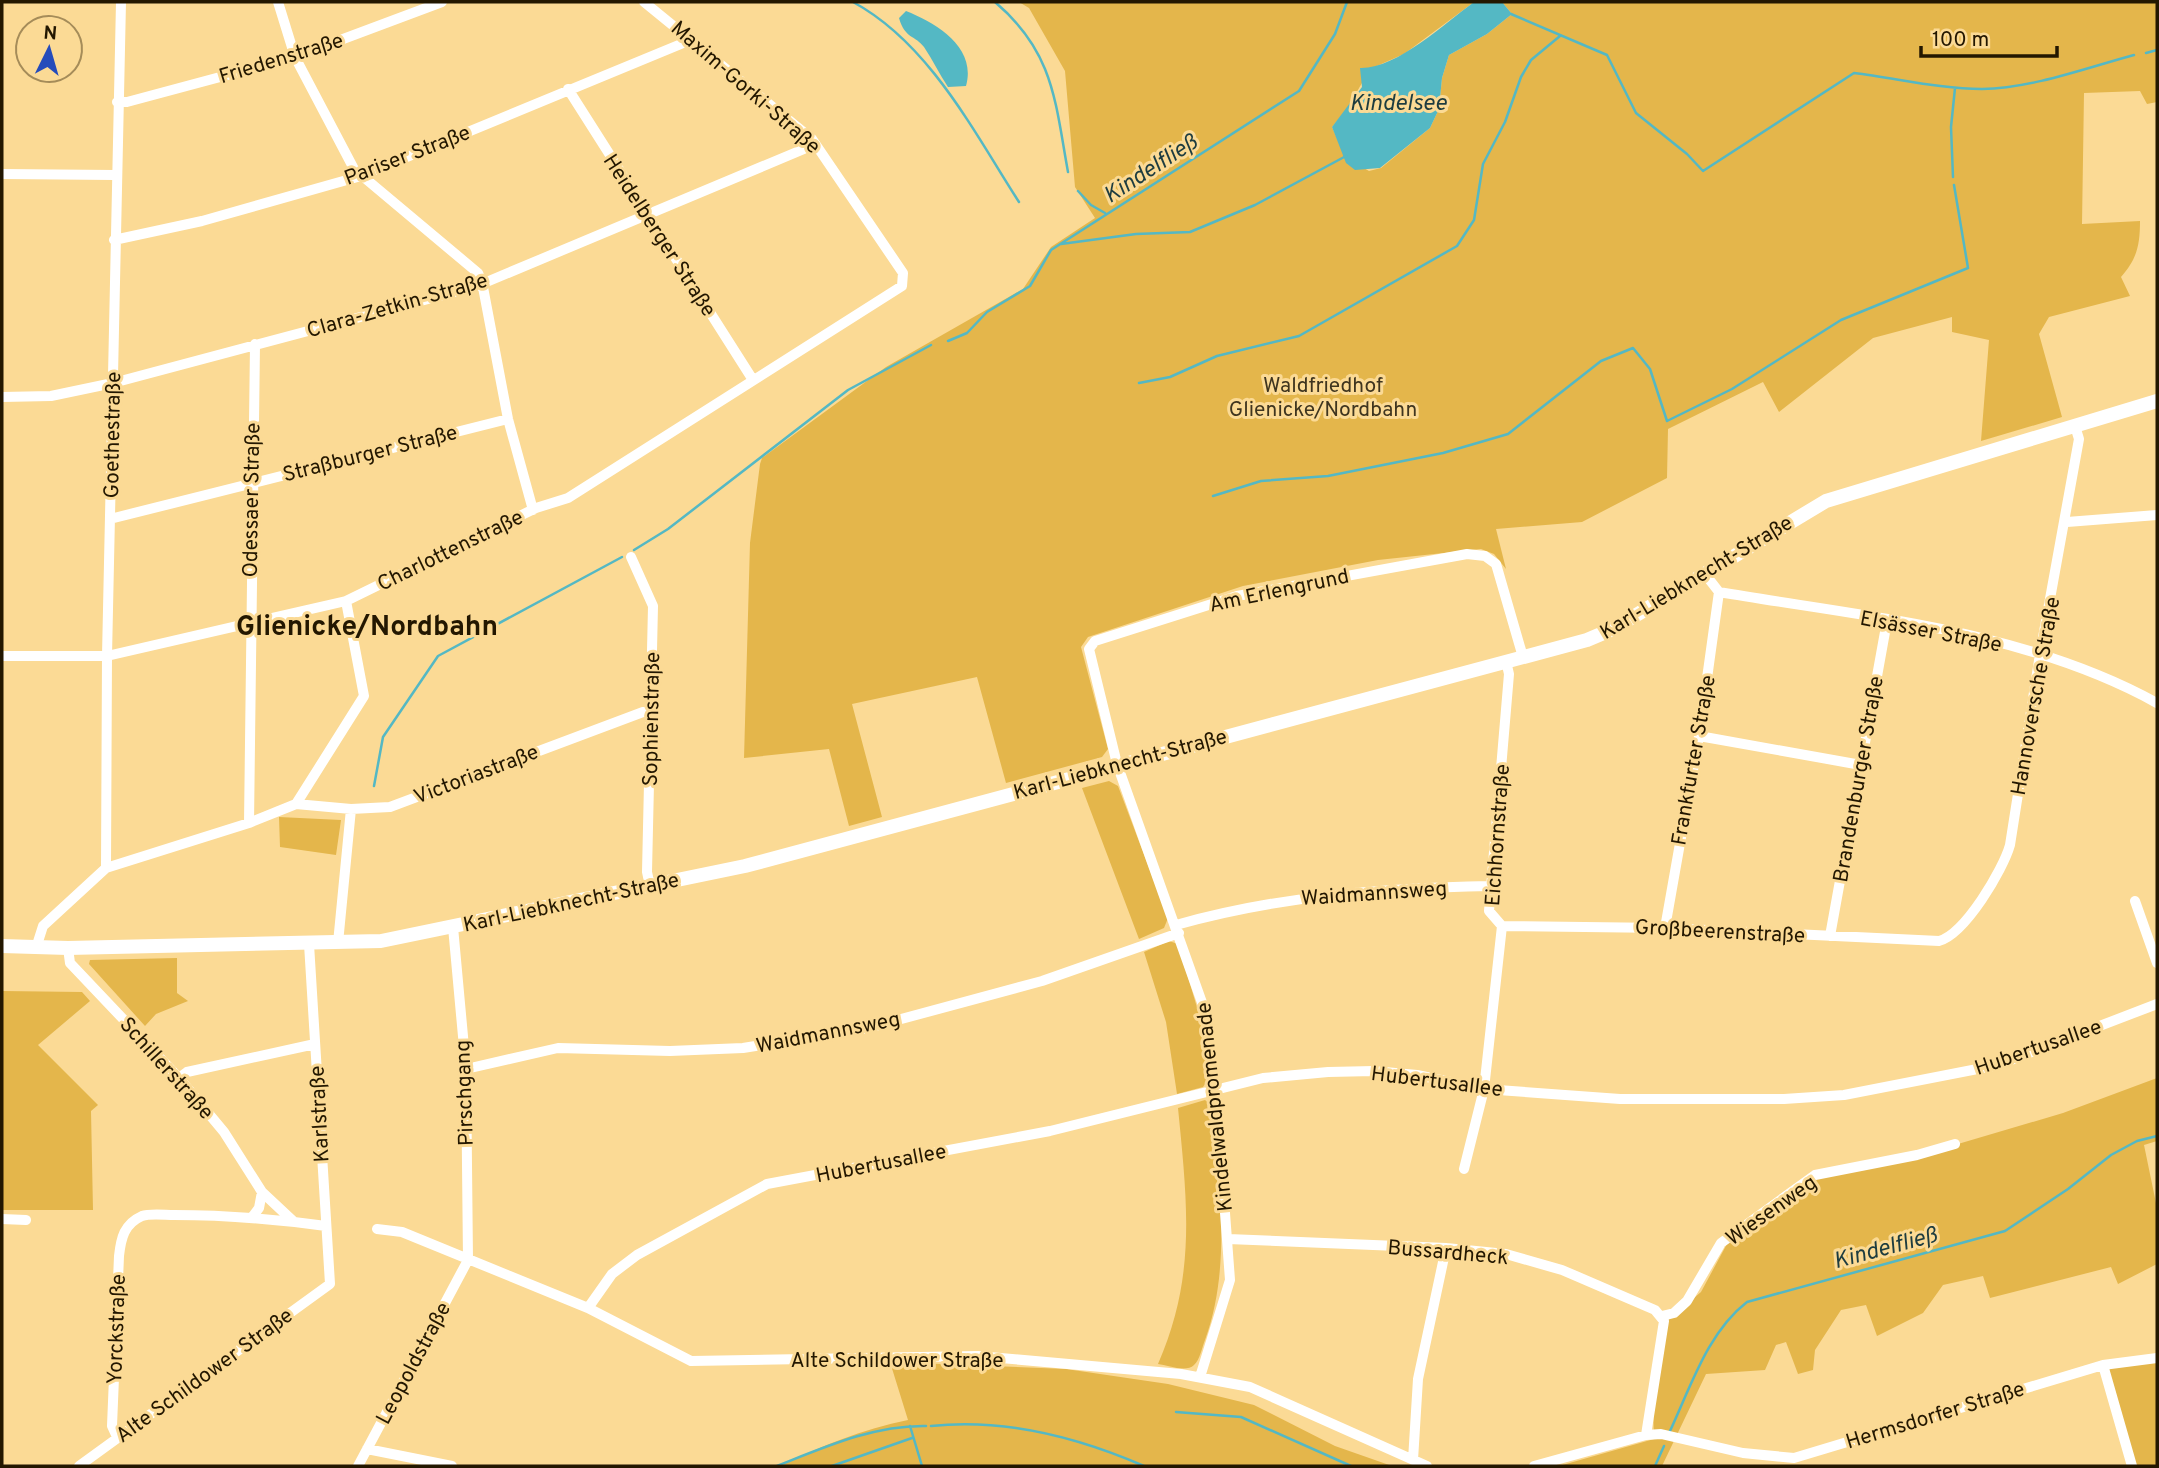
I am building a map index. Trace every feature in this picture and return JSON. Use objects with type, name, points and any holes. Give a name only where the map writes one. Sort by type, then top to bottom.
[{"type":"street","name":"Goethestraße","points":[[106,868],[115,175],[121,2]]},
{"type":"street","points":[[278,2],[295,57],[354,169],[478,273],[482,282],[508,419],[533,510]]},
{"type":"street","name":"Friedenstraße","points":[[117,102],[127,103],[295,57],[442,2]]},
{"type":"street","name":"Maxim-Gorki-Straße","points":[[645,2],[812,139],[903,273],[902,286]]},
{"type":"street","name":"Pariser Straße","points":[[114,240],[202,221],[361,176],[681,44],[688,36]]},
{"type":"street","name":"Heidelberger Straße","points":[[568,89],[753,380]]},
{"type":"street","name":"Clara-Zetkin-Straße","points":[[2,397],[51,396],[113,383],[482,282],[804,149],[812,139]]},
{"type":"street","points":[[2,174],[115,175]]},
{"type":"street","name":"Charlottenstraße","points":[[2,656],[107,656],[346,601],[533,510],[568,498],[902,286]]},
{"type":"street","name":"Odessaer Straße","points":[[249,824],[249,624],[255,344]]},
{"type":"street","name":"Karl-Liebknecht-Straße","points":[[2,946],[68,948],[381,941],[745,866],[1600,636],[1826,500],[2157,401]]},
{"type":"street","name":"Straßburger Straße","points":[[110,519],[508,419]]},
{"type":"street","name":"Hannoversche Straße","points":[[1939,941],[1953,934],[2005,862],[2040,654],[2067,522],[2079,439],[2075,426]]},
{"type":"street","points":[[2067,522],[2157,515]]},
{"type":"street","name":"Am Erlengrund","points":[[1117,764],[1088,653],[1091,645],[1237,596],[1467,554],[1485,556],[1496,564],[1523,657]]},
{"type":"street","name":"Sophienstraße","points":[[631,557],[653,606],[646,872],[650,886]]},
{"type":"street","points":[[1705,574],[1719,592]]},
{"type":"street","name":"Elsässer Straße","points":[[1719,592],[1968,635],[2040,654],[2117,681],[2157,703]]},
{"type":"street","name":"Frankfurter Straße","points":[[1665,928],[1699,736],[1719,592]]},
{"type":"street","points":[[36,948],[43,926],[106,868],[249,824],[296,804],[364,696],[346,601]]},
{"type":"street","name":"Brandenburger Straße","points":[[1830,936],[1887,621]]},
{"type":"street","name":"Eichhornstraße","points":[[1464,1169],[1484,1089],[1502,926],[1489,911],[1509,674],[1506,661]]},
{"type":"street","name":"Victoriastraße","points":[[296,804],[351,808],[390,807],[643,712],[652,711]]},
{"type":"street","points":[[1699,736],[1861,765]]},
{"type":"street","name":"Kindelwaldpromenade","points":[[1117,764],[1201,993],[1216,1092],[1230,1280],[1200,1377]]},
{"type":"street","points":[[338,943],[351,808]]},
{"type":"street","name":"Waidmannsweg","points":[[466,1069],[558,1048],[670,1051],[743,1048],[868,1028],[1042,981],[1223,912],[1310,896],[1409,887],[1490,886]]},
{"type":"street","points":[[2135,901],[2157,963]]},
{"type":"street","name":"Großbeerenstraße","points":[[1502,926],[1665,928],[1939,941]]},
{"type":"street","name":"Pirschgang","points":[[453,927],[466,1069],[468,1260]]},
{"type":"street","name":"Karlstraße","points":[[309,944],[330,1284]]},
{"type":"street","name":"Schillerstraße","points":[[68,948],[70,963],[224,1132],[262,1192],[293,1221]]},
{"type":"street","name":"Hubertusallee","points":[[588,1308],[612,1274],[637,1255],[767,1184],[1050,1131],[1262,1079],[1339,1072],[1417,1075],[1484,1089],[1620,1099],[1784,1100],[1844,1095],[1939,1079],[1998,1065],[2157,1004]]},
{"type":"street","points":[[178,1079],[187,1072],[315,1044]]},
{"type":"street","name":"Wiesenweg","points":[[1662,1316],[1674,1313],[1687,1301],[1721,1243],[1815,1175],[1917,1155],[1955,1144]]},
{"type":"street","points":[[253,1216],[259,1209],[262,1192]]},
{"type":"street","name":"Yorckstraße","points":[[117,1437],[112,1426],[122,1234],[143,1215],[253,1216]]},
{"type":"street","points":[[253,1216],[326,1226]]},
{"type":"street","points":[[2,1219],[26,1220]]},
{"type":"street","name":"Alte Schildower Straße","points":[[377,1228],[402,1232],[588,1308],[691,1361],[978,1356],[1200,1377],[1250,1387],[1427,1466]]},
{"type":"street","name":"Bussardheck","points":[[1228,1239],[1446,1248],[1506,1254],[1537,1262],[1601,1286],[1662,1316]]},
{"type":"street","points":[[1413,1460],[1418,1379],[1446,1248]]},
{"type":"street","name":"Leopoldstraße","points":[[358,1466],[468,1260]]},
{"type":"street","name":"Alte Schildower Straße","points":[[79,1466],[330,1284]]},
{"type":"street","points":[[1534,1466],[1646,1434],[1663,1329],[1662,1316]]},
{"type":"street","name":"Hermsdorfer Straße","points":[[1646,1434],[1670,1436],[1793,1462],[2103,1365],[2157,1358]]},
{"type":"street","points":[[2103,1365],[2132,1466]]},
{"type":"street","points":[[367,1449],[452,1466]]},
{"type":"green space","name":"Waldfriedhof Glienicke/Nordbahn","points":[[1019,2],[1474,2],[1404,54],[1370,69],[1347,109],[1332,127],[1345,157],[1369,171],[1381,168],[1430,128],[1439,109],[1442,78],[1449,55],[1487,34],[1512,14],[1502,2],[2157,2],[2157,102],[2147,104],[2140,91],[2084,93],[2082,224],[2140,221],[2136,251],[2131,264],[2121,277],[2130,296],[2049,317],[2039,334],[2062,417],[1981,441],[1989,340],[1952,332],[1952,317],[1873,338],[1779,412],[1763,382],[1668,429],[1667,478],[1582,522],[1496,529],[1506,569],[1494,554],[1481,549],[1378,560],[1243,586],[1088,637],[1081,647],[1108,749],[1102,757],[1006,783],[977,677],[852,704],[882,817],[849,826],[829,749],[744,758],[750,543],[760,464],[762,458],[886,367],[1023,289],[1051,247],[1095,218],[1075,187],[1065,71],[1029,8]]},
{"type":"green space","points":[[1109,781],[1118,786],[1168,918],[1164,928],[1139,939],[1082,788]]},
{"type":"green space","points":[[279,817],[341,820],[336,855],[280,847]]},
{"type":"green space","points":[[1169,941],[1178,944],[1199,1014],[1209,1078],[1203,1087],[1177,1094],[1166,1022],[1144,952]]},
{"type":"green space","points":[[177,958],[177,993],[188,1001],[156,1014],[145,1026],[89,964],[90,960]]},
{"type":"green space","points":[[2,991],[82,992],[90,1001],[38,1045],[98,1105],[91,1111],[93,1210],[2,1210]]},
{"type":"green space","points":[[2157,1078],[2157,1141],[2144,1145],[2157,1208],[2157,1264],[2118,1284],[2111,1267],[1990,1298],[1983,1276],[1943,1285],[1923,1313],[1877,1336],[1866,1305],[1841,1310],[1815,1350],[1813,1370],[1798,1374],[1786,1342],[1776,1345],[1765,1370],[1706,1374],[1662,1466],[1559,1466],[1654,1439],[1653,1404],[1668,1320],[1701,1292],[1728,1242],[1818,1178],[1958,1144],[2063,1113]]},
{"type":"green space","points":[[1205,1100],[1212,1106],[1220,1194],[1221,1253],[1213,1312],[1199,1357],[1191,1367],[1182,1368],[1158,1364],[1179,1300],[1184,1268],[1186,1206],[1178,1108]]},
{"type":"green space","points":[[2157,1358],[2157,1466],[2132,1466],[2103,1365]]},
{"type":"green space","points":[[890,1362],[1066,1369],[1168,1384],[1254,1405],[1335,1446],[1392,1466],[780,1466],[842,1439],[908,1420]]},
{"type":"water","name":"Kindelsee","points":[[1474,2],[1502,2],[1512,14],[1487,34],[1449,55],[1442,78],[1439,109],[1430,128],[1380,168],[1355,170],[1346,163],[1332,127],[1362,87],[1360,68],[1389,61],[1405,53]]},
{"type":"water","points":[[906,11],[930,22],[960,48],[968,72],[966,86],[948,87],[921,43],[901,25],[899,18]]},
{"type":"waterway","name":"Kindelfließ","points":[[853,2],[880,19],[927,65],[967,119],[1019,202]]},
{"type":"waterway","name":"Kindelfließ","points":[[995,2],[1015,21],[1041,59],[1055,100],[1068,172]]},
{"type":"waterway","name":"Kindelfließ","points":[[948,341],[967,333],[987,312],[1030,286],[1051,250],[1299,91],[1335,34],[1347,2]]},
{"type":"waterway","points":[[1511,14],[1607,55],[1636,113],[1687,154],[1703,171],[1854,73],[1950,87],[2001,88],[2059,76],[2134,55]]},
{"type":"waterway","points":[[1139,383],[1170,377],[1217,356],[1299,336],[1457,246],[1474,220],[1483,164],[1505,122],[1521,77],[1531,60],[1560,36]]},
{"type":"waterway","points":[[2146,53],[2157,50]]},
{"type":"waterway","points":[[1953,177],[1951,127],[1955,88]]},
{"type":"waterway","points":[[1061,244],[1136,234],[1190,232],[1255,205],[1346,156]]},
{"type":"waterway","points":[[1213,496],[1261,481],[1328,476],[1443,453],[1508,434],[1601,361],[1633,348],[1650,369],[1667,421],[1732,389],[1841,320],[1968,268],[1954,185]]},
{"type":"waterway","points":[[1078,191],[1091,205],[1105,213]]},
{"type":"waterway","points":[[634,550],[668,529],[848,390],[931,345]]},
{"type":"waterway","points":[[374,786],[383,737],[438,656],[622,557]]},
{"type":"waterway","name":"Kindelfließ","points":[[1670,1431],[1711,1344],[1721,1328],[1747,1302],[2005,1231],[2068,1189],[2111,1155],[2137,1141],[2157,1136]]},
{"type":"waterway","points":[[1176,1412],[1241,1417],[1351,1466]]},
{"type":"waterway","points":[[931,1426],[986,1425],[1040,1432],[1093,1446],[1144,1466]]},
{"type":"waterway","points":[[910,1426],[922,1466]]},
{"type":"waterway","points":[[777,1466],[869,1433],[926,1426]]},
{"type":"waterway","points":[[832,1466],[912,1438]]},
{"type":"waterway","name":"Kindelfließ","points":[[1655,1466],[1664,1446]]},
{"type":"district","name":"Glienicke/Nordbahn","points":[[367,625]]}]
